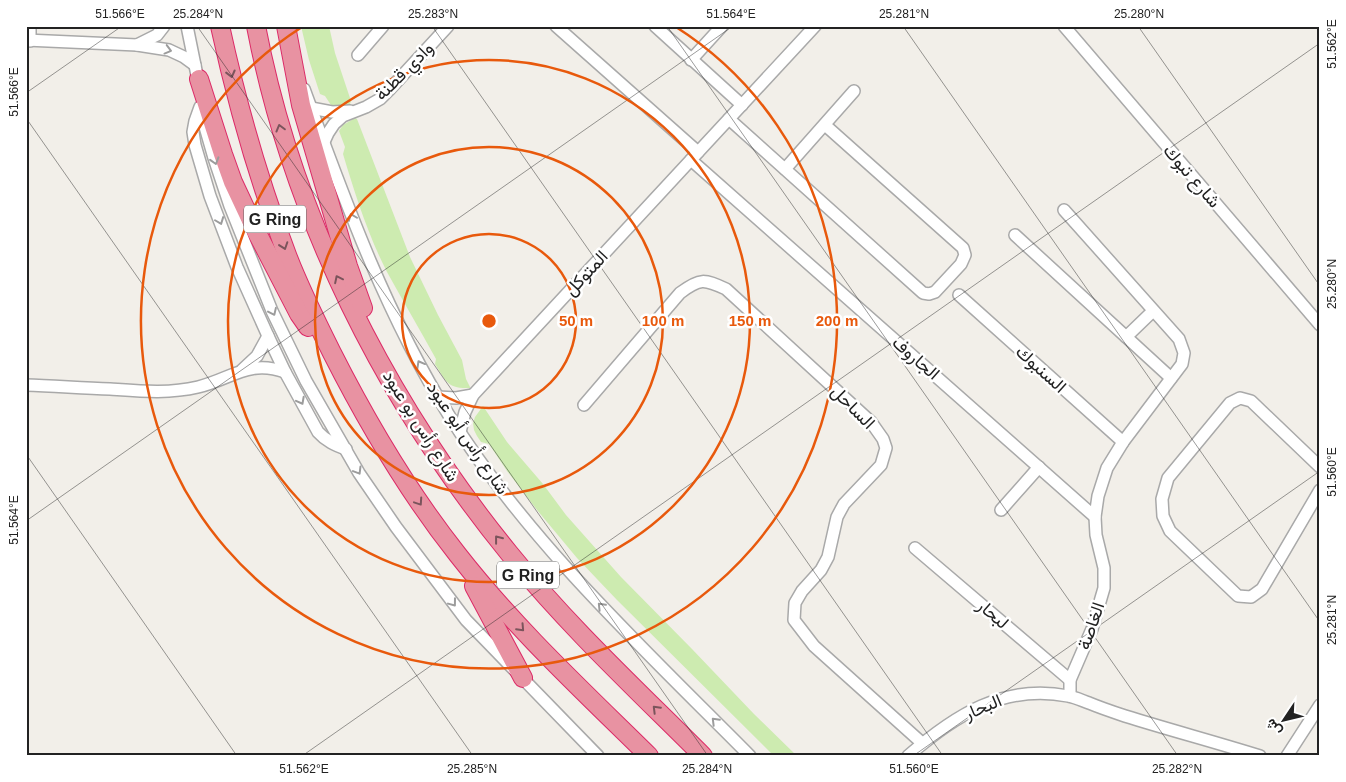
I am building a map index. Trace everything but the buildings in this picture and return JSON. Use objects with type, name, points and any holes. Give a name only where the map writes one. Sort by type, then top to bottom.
[{"type":"highway","name":"G Ring","points":[[220,26],[250,145],[287,254],[309,307],[356,401],[395,467],[459,556],[503,609],[548,658],[649,756]]},
{"type":"highway","name":"شارع رأس بو عبود","points":[[256,26],[260,50],[282,137],[306,205],[330,263],[384,369],[429,444],[478,514],[550,601],[703,756]]},
{"type":"highway","points":[[286,26],[301,105],[318,167],[348,266],[384,369]]},
{"type":"highway","points":[[197,72],[223,154],[244,206],[299,314],[356,401]]},
{"type":"highway","points":[[459,556],[522,678]]},
{"type":"street","points":[[30,26],[28,40],[137,45],[173,51],[184,56],[197,72]]},
{"type":"street","points":[[137,45],[157,35],[164,26]]},
{"type":"street","points":[[187,26],[197,72],[200,107],[230,206],[272,311],[306,381],[359,473],[466,620],[598,756]]},
{"type":"street","points":[[358,55],[383,26]]},
{"type":"street","name":"وادي قطنة","points":[[323,144],[334,124],[343,116],[380,99],[448,26]]},
{"type":"street","points":[[556,26],[695,156]]},
{"type":"street","points":[[655,26],[742,106]]},
{"type":"street","points":[[691,60],[722,26]]},
{"type":"street","name":"المتوكل","points":[[460,432],[465,412],[473,395],[815,26]]},
{"type":"street","name":"شارع تبوك","points":[[1064,26],[1320,325]]},
{"type":"street","name":"شارع رأس أبو عبود","points":[[291,52],[323,144],[360,239],[380,284],[413,352],[460,432],[516,508],[554,554],[607,612],[750,756]]},
{"type":"street","points":[[785,169],[854,91]]},
{"type":"street","points":[[200,107],[193,132],[197,154],[210,196],[237,267],[285,372],[318,432],[330,443],[346,449]]},
{"type":"street","name":"وادي قطنة","points":[[311,108],[343,113],[357,110]]},
{"type":"street","points":[[729,119],[923,293],[935,292],[961,264],[965,255],[963,248],[825,125]]},
{"type":"street","name":"الجاروف","points":[[695,156],[1095,517]]},
{"type":"street","name":"الغاصة","points":[[1064,210],[1179,339],[1184,353],[1182,364],[1123,442],[1108,468],[1098,496],[1095,517],[1096,535],[1104,568],[1104,588],[1092,629],[1070,680],[1070,696]]},
{"type":"street","points":[[1015,235],[1171,378]]},
{"type":"street","name":"الساحل","points":[[584,405],[680,293],[702,281],[726,289],[872,422],[883,439],[886,448],[880,465],[844,504],[838,517],[828,557],[821,570],[802,591],[795,602],[794,620],[814,646],[922,743]]},
{"type":"street","name":"السنبوك","points":[[958,296],[1123,442]]},
{"type":"street","points":[[1126,337],[1153,310]]},
{"type":"street","points":[[242,370],[256,356],[268,336]]},
{"type":"street","points":[[26,385],[171,392],[198,387],[242,370],[264,367],[285,372]]},
{"type":"street","points":[[438,397],[456,398],[473,395]]},
{"type":"street","points":[[1320,467],[1251,401],[1240,398],[1230,403],[1168,478],[1162,499],[1163,516],[1170,531],[1238,596],[1251,598],[1262,589],[1320,490]]},
{"type":"street","points":[[1001,510],[1039,467]]},
{"type":"street","name":"لبحار","points":[[915,548],[1070,680]]},
{"type":"street","name":"البحار","points":[[908,756],[922,743],[960,716],[981,705],[1022,694],[1046,692],[1070,696]]},
{"type":"street","points":[[1070,696],[1123,715],[1260,756]]},
{"type":"street","points":[[1287,756],[1320,705]]},
{"type":"green space","points":[[301,26],[329,26],[335,53],[351,101],[350,104],[341,106],[331,105],[325,96],[320,94]]},
{"type":"green space","points":[[355,118],[410,257],[462,360],[470,388],[456,387],[448,383],[442,375],[435,364],[436,359],[387,272],[374,244],[362,214],[343,154],[345,147],[339,131],[343,125]]},
{"type":"green space","points":[[483,406],[507,442],[543,484],[566,515],[621,577],[797,756],[774,756],[577,558],[537,510],[489,444],[481,442],[477,436],[473,423]]}]
